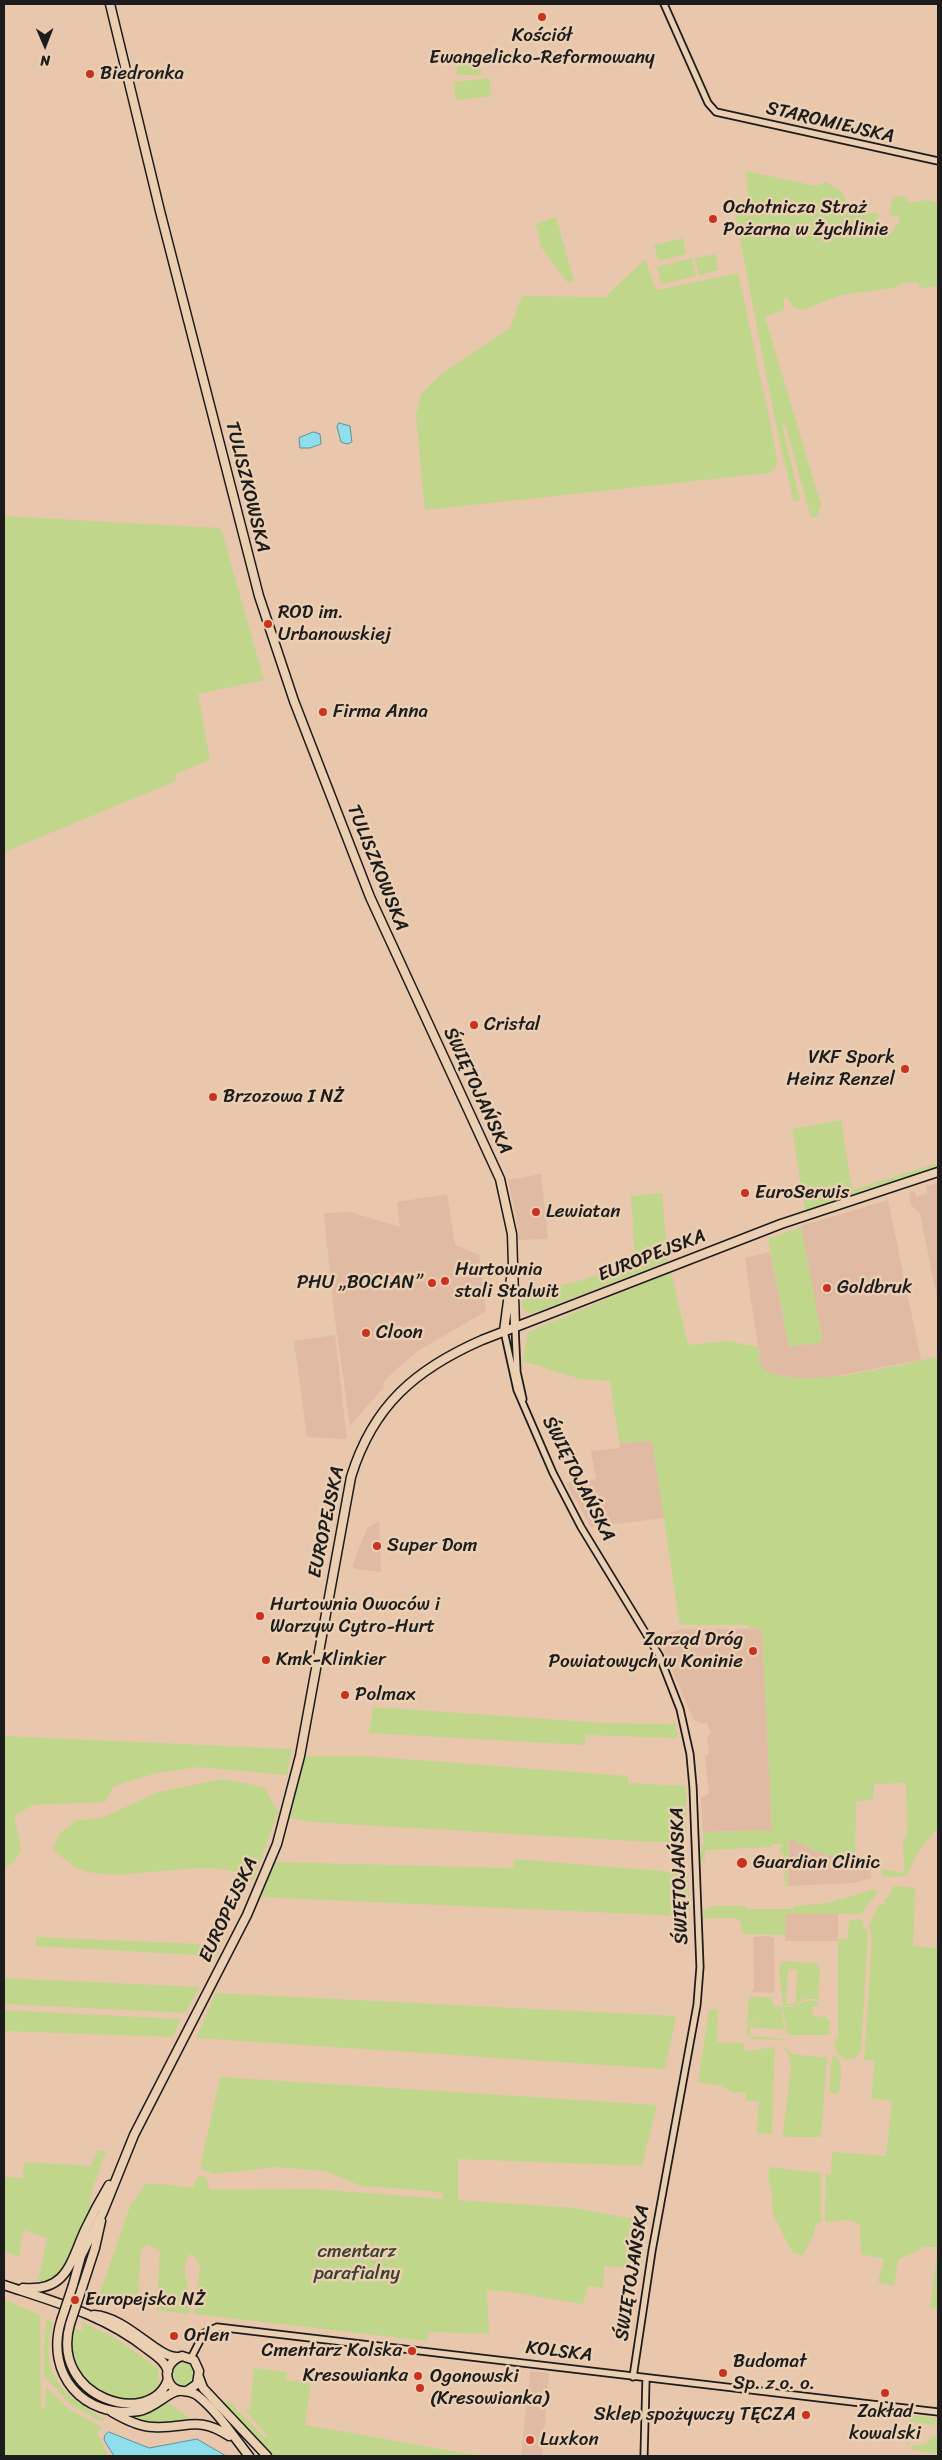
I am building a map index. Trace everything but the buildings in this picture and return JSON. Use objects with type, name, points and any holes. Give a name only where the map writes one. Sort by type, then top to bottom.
[{"type":"main road","name":"TULISZKOWSKA","points":[[110,4],[167,238],[260,596],[303,726],[370,897],[399,964]]},
{"type":"main road","name":"ŚWIĘTOJAŃSKA","points":[[399,964],[498,1174],[510,1218],[515,1327]]},
{"type":"main road","name":"EUROPEJSKA","points":[[183,2391],[174,2392],[148,2408],[132,2412],[108,2410],[81,2396],[62,2374],[55,2345],[60,2321],[81,2256],[103,2212],[119,2169],[140,2122],[247,1915],[277,1844],[297,1770],[345,1502],[361,1448],[392,1400],[422,1372],[451,1354],[504,1331],[781,1224],[938,1172]]},
{"type":"main road","name":"ŚWIĘTOJAŃSKA","points":[[504,1331],[513,1267]]},
{"type":"main road","points":[[6,2285],[41,2288],[51,2285],[61,2278],[70,2265],[93,2212],[119,2169]]},
{"type":"main road","name":"EUROPEJSKA","points":[[103,2212],[95,2248],[70,2324],[66,2345],[69,2363],[76,2377],[92,2391],[114,2401],[136,2403],[145,2401],[160,2393],[168,2379]]},
{"type":"main road","points":[[6,2285],[92,2315],[138,2342],[164,2363],[168,2371]]},
{"type":"main road","points":[[92,2315],[103,2315],[123,2324],[170,2356],[192,2358],[198,2367],[202,2386],[267,2456]]},
{"type":"main road","points":[[182,2356],[172,2362],[168,2371],[168,2379],[173,2387],[198,2395],[249,2456]]},
{"type":"main road","points":[[183,2391],[196,2386],[199,2376]]},
{"type":"main road","points":[[108,2410],[136,2424],[152,2427],[195,2423],[209,2425],[237,2441]]},
{"type":"street","name":"STAROMIEJSKA","points":[[664,4],[708,103],[716,112],[938,161]]},
{"type":"street","name":"ŚWIĘTOJAŃSKA","points":[[515,1327],[517,1372],[524,1408]]},
{"type":"street","name":"ŚWIĘTOJAŃSKA","points":[[504,1331],[512,1374],[524,1408],[564,1497],[664,1664],[680,1709],[691,1766],[700,1967],[697,2006],[649,2268],[633,2377]]},
{"type":"street","name":"KOLSKA","points":[[192,2358],[207,2330],[215,2327],[938,2412]]},
{"type":"street","points":[[644,2456],[646,2379]]},
{"type":"shaded area","points":[[541,1174],[548,1239],[518,1240],[518,1226],[508,1180]]},
{"type":"shaded area","points":[[938,1183],[938,1302],[920,1214],[911,1205],[909,1192],[914,1191],[917,1197],[927,1193],[926,1186]]},
{"type":"shaded area","points":[[447,1194],[455,1245],[479,1255],[486,1311],[418,1351],[400,1366],[383,1382],[384,1387],[350,1426],[333,1305],[324,1213],[350,1212],[400,1227],[397,1202]]},
{"type":"shaded area","points":[[888,1200],[921,1360],[819,1379],[795,1379],[773,1374],[761,1368],[745,1258],[770,1252],[789,1347],[822,1342],[801,1226]]},
{"type":"shaded area","points":[[335,1335],[347,1439],[307,1437],[294,1341]]},
{"type":"shaded area","points":[[652,1441],[664,1518],[591,1527],[566,1483],[596,1479],[591,1451],[620,1448],[619,1443]]},
{"type":"shaded area","points":[[379,1521],[381,1572],[355,1569],[352,1566],[367,1528]]},
{"type":"shaded area","points":[[681,1629],[762,1629],[772,1830],[703,1832],[701,1798],[709,1794],[705,1756],[709,1754],[707,1736],[711,1734],[707,1723],[700,1723],[693,1719],[658,1637]]},
{"type":"shaded area","points":[[789,1838],[813,1850],[871,1869],[871,1878],[854,1883],[788,1886]]},
{"type":"shaded area","points":[[785,1914],[838,1914],[838,1941],[785,1941]]},
{"type":"shaded area","points":[[768,1936],[774,1938],[775,1991],[772,1993],[750,1992],[754,1989],[753,1937]]},
{"type":"shaded area","points":[[530,2371],[549,2373],[542,2456],[521,2456]]},
{"type":"green space","points":[[457,61],[481,61],[481,75],[457,75]]},
{"type":"green space","points":[[489,78],[491,96],[456,100],[454,82]]},
{"type":"green space","points":[[746,171],[816,186],[826,182],[844,194],[848,213],[878,213],[880,234],[892,233],[900,220],[899,216],[889,216],[893,197],[903,196],[910,203],[926,200],[938,203],[938,286],[920,288],[918,282],[903,283],[894,288],[841,295],[803,310],[793,307],[787,297],[784,298],[784,310],[765,317],[821,505],[817,517],[811,518],[785,424],[782,425],[800,500],[794,502],[777,430],[733,202],[748,199]]},
{"type":"green space","points":[[556,217],[574,281],[568,283],[541,247],[536,224]]},
{"type":"green space","points":[[683,238],[686,254],[658,261],[654,245]]},
{"type":"green space","points":[[715,254],[719,270],[699,275],[695,258]]},
{"type":"green space","points":[[692,258],[696,276],[661,284],[657,267]]},
{"type":"green space","points":[[645,259],[656,290],[738,273],[772,431],[777,460],[775,468],[769,473],[425,510],[416,415],[421,394],[440,375],[510,328],[522,296],[605,297]]},
{"type":"green space","points":[[4,516],[221,528],[264,680],[198,694],[210,760],[175,774],[176,781],[4,852]]},
{"type":"green space","points":[[841,1120],[852,1190],[938,1163],[938,1168],[863,1190],[805,1211],[792,1129]]},
{"type":"green space","points":[[662,1193],[668,1261],[531,1314],[523,1309],[521,1288],[564,1285],[620,1269],[620,1266],[635,1261],[631,1196]]},
{"type":"green space","points":[[801,1227],[823,1342],[789,1347],[768,1239]]},
{"type":"green space","points":[[671,1272],[688,1345],[729,1341],[758,1347],[761,1368],[779,1375],[800,1378],[823,1378],[872,1371],[938,1357],[938,1827],[916,1855],[907,1876],[883,1877],[881,1869],[904,1873],[903,1840],[907,1835],[906,1783],[874,1784],[873,1800],[856,1801],[855,1864],[813,1850],[789,1838],[787,1887],[781,1887],[785,1885],[783,1852],[779,1852],[782,1844],[773,1844],[773,1847],[705,1850],[705,1861],[701,1861],[701,1845],[704,1845],[703,1832],[772,1830],[762,1629],[748,1628],[748,1625],[680,1625],[652,1441],[619,1443],[610,1381],[580,1379],[523,1361],[528,1332]]},
{"type":"green space","points":[[373,1707],[605,1723],[675,1724],[678,1738],[586,1735],[584,1745],[369,1733]]},
{"type":"green space","points":[[4,1736],[292,1749],[287,1775],[198,1767],[153,1774],[114,1786],[105,1802],[33,1805],[14,1816],[21,1849],[15,1861],[7,1867],[4,1866]]},
{"type":"green space","points":[[304,1756],[364,1756],[628,1776],[628,1783],[686,1786],[686,1842],[652,1842],[310,1822],[289,1818]]},
{"type":"green space","points":[[222,1779],[264,1787],[278,1812],[253,1881],[237,1873],[217,1869],[101,1874],[78,1869],[53,1850],[58,1835],[77,1820],[102,1818],[158,1792]]},
{"type":"green space","points":[[514,1859],[662,1871],[688,1876],[690,1910],[683,1912],[681,1916],[260,1897],[275,1862],[513,1868]]},
{"type":"green space","points":[[893,1887],[915,1888],[913,1946],[938,1948],[938,2247],[924,2247],[898,2260],[894,2286],[878,2282],[884,2259],[861,2254],[860,2225],[851,2220],[825,2222],[826,2174],[831,2175],[832,2152],[886,2156],[892,2101],[871,2098],[875,2061],[864,2060],[872,1937],[869,1926],[879,1904],[883,1905],[886,1903],[884,1899],[887,1898]]},
{"type":"green space","points":[[875,1889],[877,1893],[861,1914],[786,1914],[785,1935],[743,1934],[740,1921],[736,1918],[703,1918],[704,1911],[711,1906],[745,1906],[746,1909],[793,1909],[794,1906],[828,1903]]},
{"type":"green space","points":[[859,1919],[864,1922],[863,1929],[867,1930],[868,1934],[861,2051],[855,2058],[846,2060],[840,2056],[834,2043],[834,2039],[838,2039],[838,1939],[847,1939],[849,1920]]},
{"type":"green space","points":[[36,1937],[222,1945],[216,1956],[36,1946]]},
{"type":"green space","points":[[784,1961],[816,1963],[820,1970],[818,1999],[804,1999],[794,2006],[783,2006],[779,1966]],"holes":[[[788,1969],[798,1970],[795,2004],[786,2004]]]},
{"type":"green space","points":[[4,1978],[200,1987],[185,2013],[4,2004]]},
{"type":"green space","points":[[216,1993],[676,2016],[665,2069],[196,2038]]},
{"type":"green space","points":[[750,1997],[771,1997],[774,2006],[780,2006],[773,2012],[781,2007],[784,2024],[773,2020],[785,2026],[785,2030],[750,2027],[750,2036],[785,2040],[751,2039],[747,2035],[747,2026],[760,2019],[747,2024],[748,2005],[760,2012],[748,2004]]},
{"type":"green space","points":[[805,2001],[818,2001],[818,2005],[812,2007],[813,2016],[825,2017],[830,2021],[829,2035],[788,2035],[782,2007],[794,2007]]},
{"type":"green space","points":[[4,2010],[181,2019],[172,2037],[4,2031]]},
{"type":"green space","points":[[709,2010],[718,2010],[717,2042],[743,2043],[745,2051],[775,2047],[772,2134],[757,2133],[759,2101],[746,2101],[746,2093],[733,2092],[719,2085],[698,2082]]},
{"type":"green space","points":[[782,2045],[792,2054],[827,2058],[821,2137],[787,2137],[783,2134],[791,2066],[789,2055]]},
{"type":"green space","points":[[832,2056],[838,2058],[841,2075],[838,2093],[833,2094],[829,2092]]},
{"type":"green space","name":"cmentarz parafialny","points":[[220,2077],[657,2105],[642,2166],[458,2159],[458,2200],[575,2208],[649,2220],[644,2238],[642,2269],[604,2266],[603,2288],[588,2286],[583,2304],[487,2290],[489,2334],[428,2332],[427,2341],[194,2314],[200,2266],[195,2257],[190,2254],[185,2264],[189,2314],[157,2310],[160,2250],[148,2245],[141,2250],[137,2307],[99,2296],[131,2204],[146,2184],[164,2184],[192,2188],[199,2176],[206,2177],[210,2190],[315,2189],[443,2199],[442,2193],[432,2191],[361,2186],[325,2171],[275,2167],[215,2174],[200,2168]]},
{"type":"green space","points":[[98,2150],[106,2151],[92,2190],[89,2212],[68,2260],[61,2270],[46,2282],[38,2281],[47,2238],[23,2230],[19,2257],[4,2251],[4,2177],[23,2178],[24,2162],[91,2166]]},
{"type":"green space","points":[[769,2167],[821,2173],[821,2223],[816,2223],[813,2236],[803,2255],[795,2254],[790,2248],[773,2214],[768,2178]]},
{"type":"green space","points":[[938,2247],[938,2309],[930,2308]]},
{"type":"green space","points":[[4,2299],[40,2315],[41,2408],[45,2408],[46,2387],[69,2409],[103,2428],[97,2432],[108,2456],[4,2456]]},
{"type":"green space","points":[[47,2319],[53,2323],[49,2341],[49,2356],[57,2381],[77,2401],[104,2419],[103,2422],[71,2405],[44,2376],[44,2341]]},
{"type":"green space","points":[[81,2321],[115,2338],[158,2368],[159,2390],[142,2397],[125,2399],[109,2396],[95,2389],[83,2378],[75,2363],[72,2347],[74,2328],[83,2332]]},
{"type":"green space","points":[[184,2363],[192,2366],[195,2374],[192,2382],[184,2385],[176,2382],[173,2374],[176,2366]]},
{"type":"green space","points":[[254,2368],[287,2372],[286,2380],[311,2383],[305,2425],[481,2456],[273,2456],[226,2405],[227,2399],[265,2438],[268,2436],[245,2410],[250,2409]]},
{"type":"green space","points":[[167,2401],[192,2420],[158,2423],[142,2422],[125,2417],[126,2414],[137,2414],[153,2410]]},
{"type":"green space","points":[[909,2415],[936,2418],[935,2425],[911,2422],[909,2444],[906,2445]]},
{"type":"green space","points":[[933,2436],[938,2436],[938,2450],[936,2454],[911,2449],[912,2446],[926,2444]]},
{"type":"water","points":[[339,423],[350,426],[352,442],[347,444],[341,442],[337,427]]},
{"type":"water","points":[[314,432],[320,434],[321,444],[310,448],[300,448],[299,438]]},
{"type":"water","points":[[109,2432],[149,2448],[197,2439],[226,2456],[114,2456],[104,2440],[105,2435]]},
{"type":"place","name":"Kościół Ewangelicko-Reformowany","points":[[542,17]]},
{"type":"place","name":"Biedronka","points":[[90,74]]},
{"type":"place","name":"Ochotnicza Straż Pożarna w Żychlinie","points":[[713,219]]},
{"type":"place","name":"ROD im. Urbanowskiej","points":[[268,624]]},
{"type":"place","name":"Firma Anna","points":[[323,712]]},
{"type":"place","name":"Cristal","points":[[474,1025]]},
{"type":"place","name":"VKF Spork Heinz Renzel","points":[[905,1069]]},
{"type":"place","name":"Brzozowa I NŻ","points":[[213,1097]]},
{"type":"place","name":"EuroSerwis","points":[[745,1193]]},
{"type":"place","name":"Lewiatan","points":[[536,1212]]},
{"type":"place","name":"Hurtownia stali Stalwit","points":[[445,1281]]},
{"type":"place","name":"PHU „BOCIAN”","points":[[432,1283]]},
{"type":"place","name":"Goldbruk","points":[[827,1288]]},
{"type":"place","name":"Cloon","points":[[366,1333]]},
{"type":"place","name":"Super Dom","points":[[377,1546]]},
{"type":"place","name":"Hurtownia Owoców i Warzyw Cytro-Hurt","points":[[260,1616]]},
{"type":"place","name":"Zarząd Dróg Powiatowych w Koninie","points":[[753,1651]]},
{"type":"place","name":"Kmk-Klinkier","points":[[266,1660]]},
{"type":"place","name":"Polmax","points":[[345,1695]]},
{"type":"place","name":"Guardian Clinic","points":[[742,1863]]},
{"type":"place","name":"Europejska NŻ","points":[[75,2300]]},
{"type":"place","name":"Orlen","points":[[174,2336]]},
{"type":"place","name":"Cmentarz Kolska","points":[[412,2351]]},
{"type":"place","name":"Budomat Sp. z o. o.","points":[[723,2373]]},
{"type":"place","name":"Kresowianka","points":[[418,2376]]},
{"type":"place","name":"Ogonowski (Kresowianka)","points":[[420,2388]]},
{"type":"place","name":"Zakład kowalski","points":[[885,2393]]},
{"type":"place","name":"Sklep spożywczy TĘCZA","points":[[806,2415]]},
{"type":"place","name":"Luxkon","points":[[530,2440]]}]
